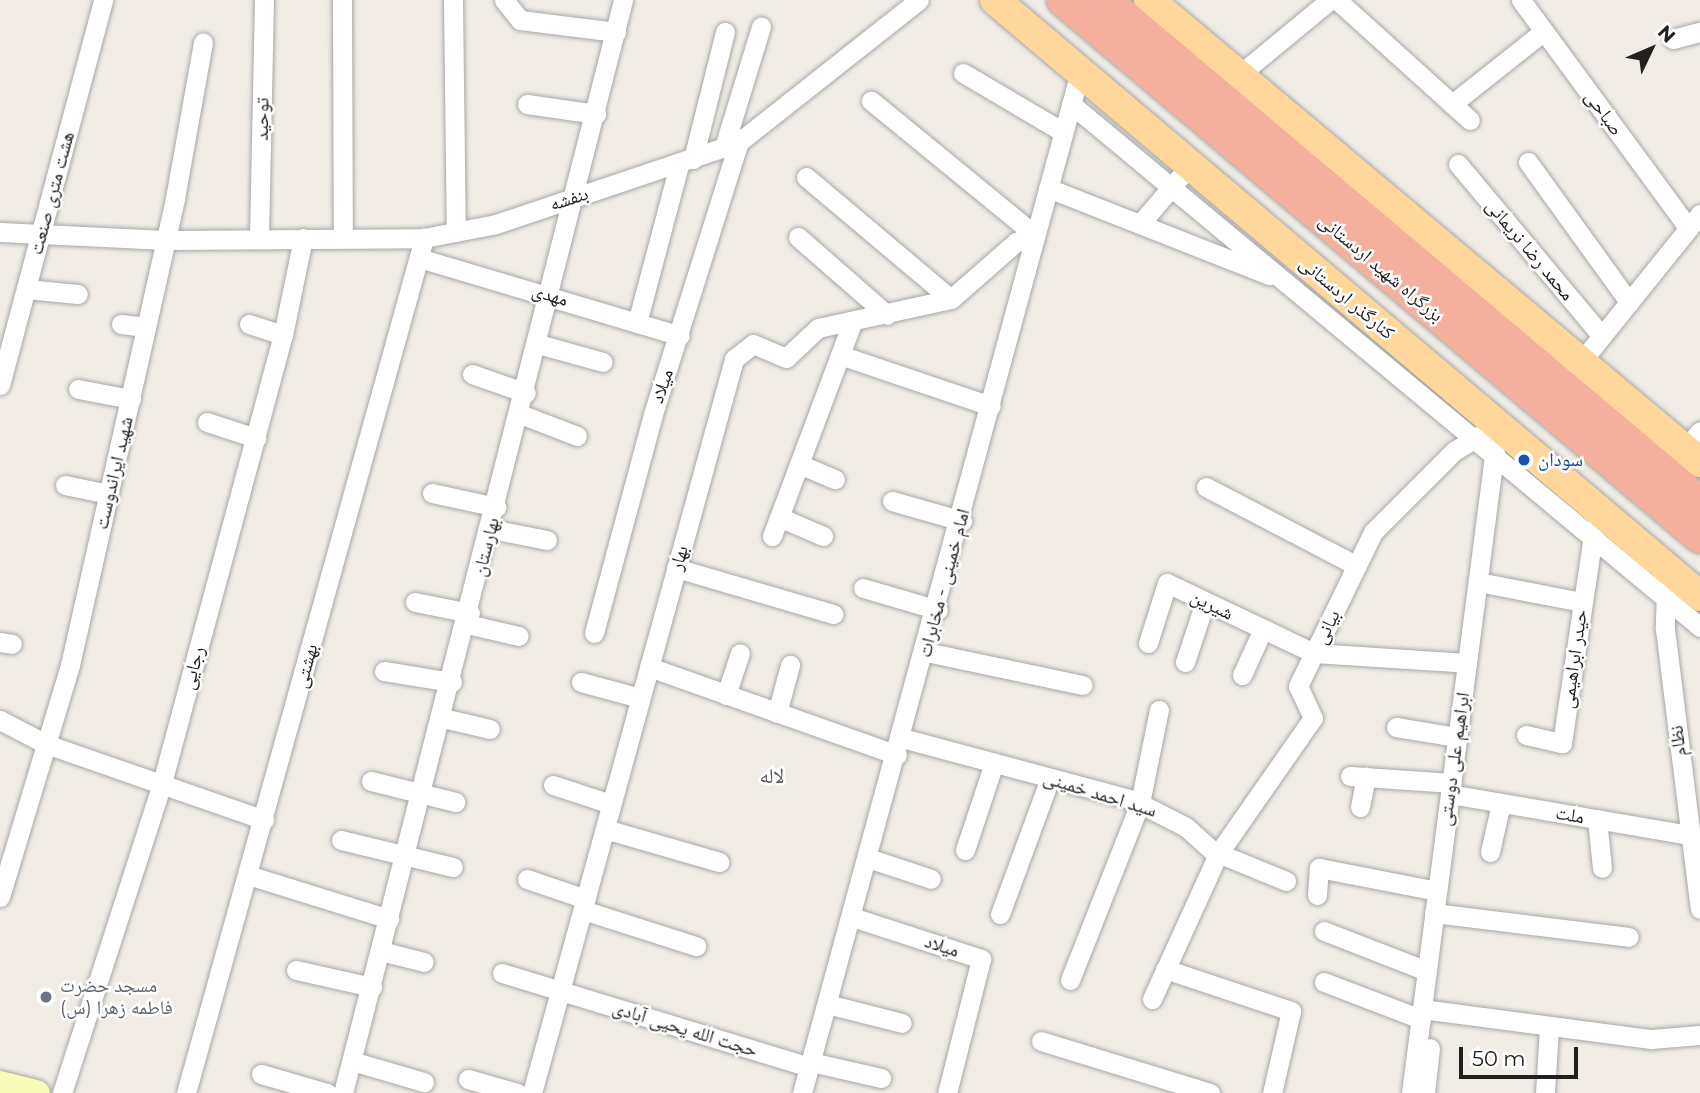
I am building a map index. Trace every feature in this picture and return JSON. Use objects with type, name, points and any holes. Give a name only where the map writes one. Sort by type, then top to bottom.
[{"type":"highway","name":"بزرگراه شهید اردستانی","points":[[1063,0],[1700,537]]},
{"type":"highway","name":"بزرگراه شهید اردستانی","points":[[1105,0],[1700,502]]},
{"type":"main road","name":"کنارگذر اردستانی","points":[[995,0],[1080,72],[1182,175],[1369,335],[1485,432],[1597,509],[1669,586],[1700,596]]},
{"type":"main road","points":[[1149,0],[1581,362],[1695,447]]},
{"type":"main road","points":[[1576,397],[1700,484]]},
{"type":"main road","points":[[0,1084],[37,1093]]},
{"type":"street","name":"هشت متری صنعت","points":[[0,386],[103,0]]},
{"type":"street","name":"توحید","points":[[260,238],[264,0]]},
{"type":"street","points":[[342,0],[343,237]]},
{"type":"street","points":[[453,0],[456,232]]},
{"type":"street","points":[[504,0],[520,20],[615,32]]},
{"type":"street","name":"بهارستان","points":[[343,1093],[443,718],[623,0]]},
{"type":"street","name":"بنفشه","points":[[0,232],[166,240],[424,238],[456,232],[686,162],[732,145],[919,0]]},
{"type":"street","points":[[1239,75],[1330,0]]},
{"type":"street","points":[[1336,0],[1470,120]]},
{"type":"street","name":"صباحی","points":[[1521,0],[1694,220]]},
{"type":"street","name":"میلاد","points":[[594,633],[680,336],[761,27]]},
{"type":"street","points":[[637,323],[724,32]]},
{"type":"street","points":[[1452,104],[1544,32]]},
{"type":"street","points":[[1672,38],[1700,32]]},
{"type":"street","name":"شهید ایراندوست","points":[[0,897],[46,744],[109,494],[166,240],[203,43]]},
{"type":"street","name":"امام خمینی - مخابرات","points":[[802,1093],[938,610],[1080,72]]},
{"type":"street","points":[[963,73],[1063,132]]},
{"type":"street","points":[[871,101],[1035,235]]},
{"type":"street","points":[[527,104],[596,114]]},
{"type":"street","points":[[1072,104],[1182,175],[1283,281]]},
{"type":"street","points":[[1528,162],[1629,302]]},
{"type":"street","name":"محمد رضا نریمانی","points":[[1458,164],[1602,336]]},
{"type":"street","points":[[1140,224],[1182,175]]},
{"type":"street","points":[[806,177],[951,299]]},
{"type":"street","points":[[1048,188],[1283,281],[1369,335]]},
{"type":"street","points":[[1581,362],[1694,220]]},
{"type":"street","name":"بهار","points":[[532,1093],[734,359],[754,344],[786,358],[818,328],[887,316],[951,299],[1016,242],[1035,235]]},
{"type":"street","name":"رجایی","points":[[62,1093],[162,783],[283,335],[303,237]]},
{"type":"street","points":[[798,237],[887,316]]},
{"type":"street","name":"بهشتی","points":[[186,1093],[424,238]]},
{"type":"street","name":"مهدی","points":[[419,258],[680,336]]},
{"type":"street","points":[[26,289],[78,294]]},
{"type":"street","points":[[823,536],[776,527],[853,321]]},
{"type":"street","points":[[121,324],[146,327]]},
{"type":"street","points":[[249,324],[283,335]]},
{"type":"street","points":[[538,344],[603,362]]},
{"type":"street","points":[[840,355],[991,406]]},
{"type":"street","points":[[472,374],[526,393]]},
{"type":"street","points":[[78,388],[131,399]]},
{"type":"street","points":[[520,414],[578,436]]},
{"type":"street","points":[[207,422],[256,438]]},
{"type":"street","name":"ابراهیم علی دوستی","points":[[1411,1093],[1426,1013],[1427,971],[1439,914],[1437,891],[1494,457],[1485,432]]},
{"type":"street","name":"بیانی","points":[[1218,854],[1313,718],[1298,686],[1373,532],[1485,432]]},
{"type":"street","points":[[1494,457],[1593,539],[1669,586],[1700,627]]},
{"type":"street","points":[[799,464],[835,479]]},
{"type":"street","points":[[65,485],[109,494]]},
{"type":"street","points":[[1206,487],[1357,566]]},
{"type":"street","points":[[432,493],[497,507]]},
{"type":"street","points":[[892,501],[962,521]]},
{"type":"street","name":"حیدر ابراهیمی","points":[[1526,735],[1562,743],[1597,509]]},
{"type":"street","points":[[491,529],[547,540]]},
{"type":"street","points":[[676,568],[833,614]]},
{"type":"street","points":[[1478,582],[1582,602]]},
{"type":"street","name":"شیرین","points":[[1148,643],[1167,583],[1314,653]]},
{"type":"street","name":"نظام","points":[[1669,586],[1700,909]]},
{"type":"street","points":[[863,588],[938,610]]},
{"type":"street","points":[[415,602],[519,636]]},
{"type":"street","points":[[1185,662],[1205,602]]},
{"type":"street","points":[[1242,675],[1263,629]]},
{"type":"street","points":[[926,652],[1083,685]]},
{"type":"street","points":[[726,695],[740,653]]},
{"type":"street","points":[[1314,653],[1467,663]]},
{"type":"street","points":[[777,713],[790,665]]},
{"type":"street","points":[[649,667],[777,713],[899,747]]},
{"type":"street","points":[[384,671],[452,682]]},
{"type":"street","points":[[581,682],[640,698]]},
{"type":"street","points":[[1070,980],[1140,803],[1159,710]]},
{"type":"street","points":[[443,718],[490,729]]},
{"type":"street","points":[[0,720],[46,744],[264,820]]},
{"type":"street","points":[[1396,727],[1457,737]]},
{"type":"street","name":"سید احمد خمینی","points":[[899,747],[994,763],[1140,803],[1186,827],[1218,854],[1286,881]]},
{"type":"street","points":[[965,850],[994,763]]},
{"type":"street","name":"ملت","points":[[1360,807],[1358,776],[1451,789],[1501,803],[1597,819],[1692,827]]},
{"type":"street","points":[[1000,914],[1050,778]]},
{"type":"street","points":[[371,781],[455,802]]},
{"type":"street","points":[[553,785],[611,804]]},
{"type":"street","points":[[1490,852],[1501,803]]},
{"type":"street","points":[[1597,819],[1602,868]]},
{"type":"street","points":[[605,829],[719,862]]},
{"type":"street","points":[[341,840],[406,858],[453,867]]},
{"type":"street","points":[[1152,999],[1218,854]]},
{"type":"street","points":[[868,859],[930,879]]},
{"type":"street","points":[[1317,895],[1319,868],[1437,891]]},
{"type":"street","points":[[248,874],[389,919]]},
{"type":"street","points":[[527,879],[584,904],[696,946]]},
{"type":"street","points":[[1425,1093],[1426,1013],[1439,914],[1629,937]]},
{"type":"street","name":"میلاد","points":[[852,917],[981,959],[947,1093]]},
{"type":"street","points":[[1324,931],[1427,971]]},
{"type":"street","points":[[381,951],[425,962]]},
{"type":"street","points":[[1165,969],[1291,1012],[1272,1093]]},
{"type":"street","points":[[296,970],[372,987]]},
{"type":"street","name":"حجت الله یحیی آبادی","points":[[502,973],[810,1065],[881,1079]]},
{"type":"street","points":[[1324,982],[1426,1013],[1651,1039],[1700,1035]]},
{"type":"street","points":[[827,1004],[902,1023]]},
{"type":"street","points":[[1545,1093],[1549,1027]]},
{"type":"street","points":[[1041,1041],[1210,1093]]},
{"type":"street","points":[[352,1061],[424,1082]]},
{"type":"street","points":[[261,1074],[327,1093]]},
{"type":"street","points":[[468,1079],[517,1093]]},
{"type":"place","name":"سودان","points":[[1524,460]]},
{"type":"place","name":"مسجد حضرت فاطمه زهرا (س)","points":[[46,997]]},
{"type":"district","name":"لاله","points":[[772,776]]}]
